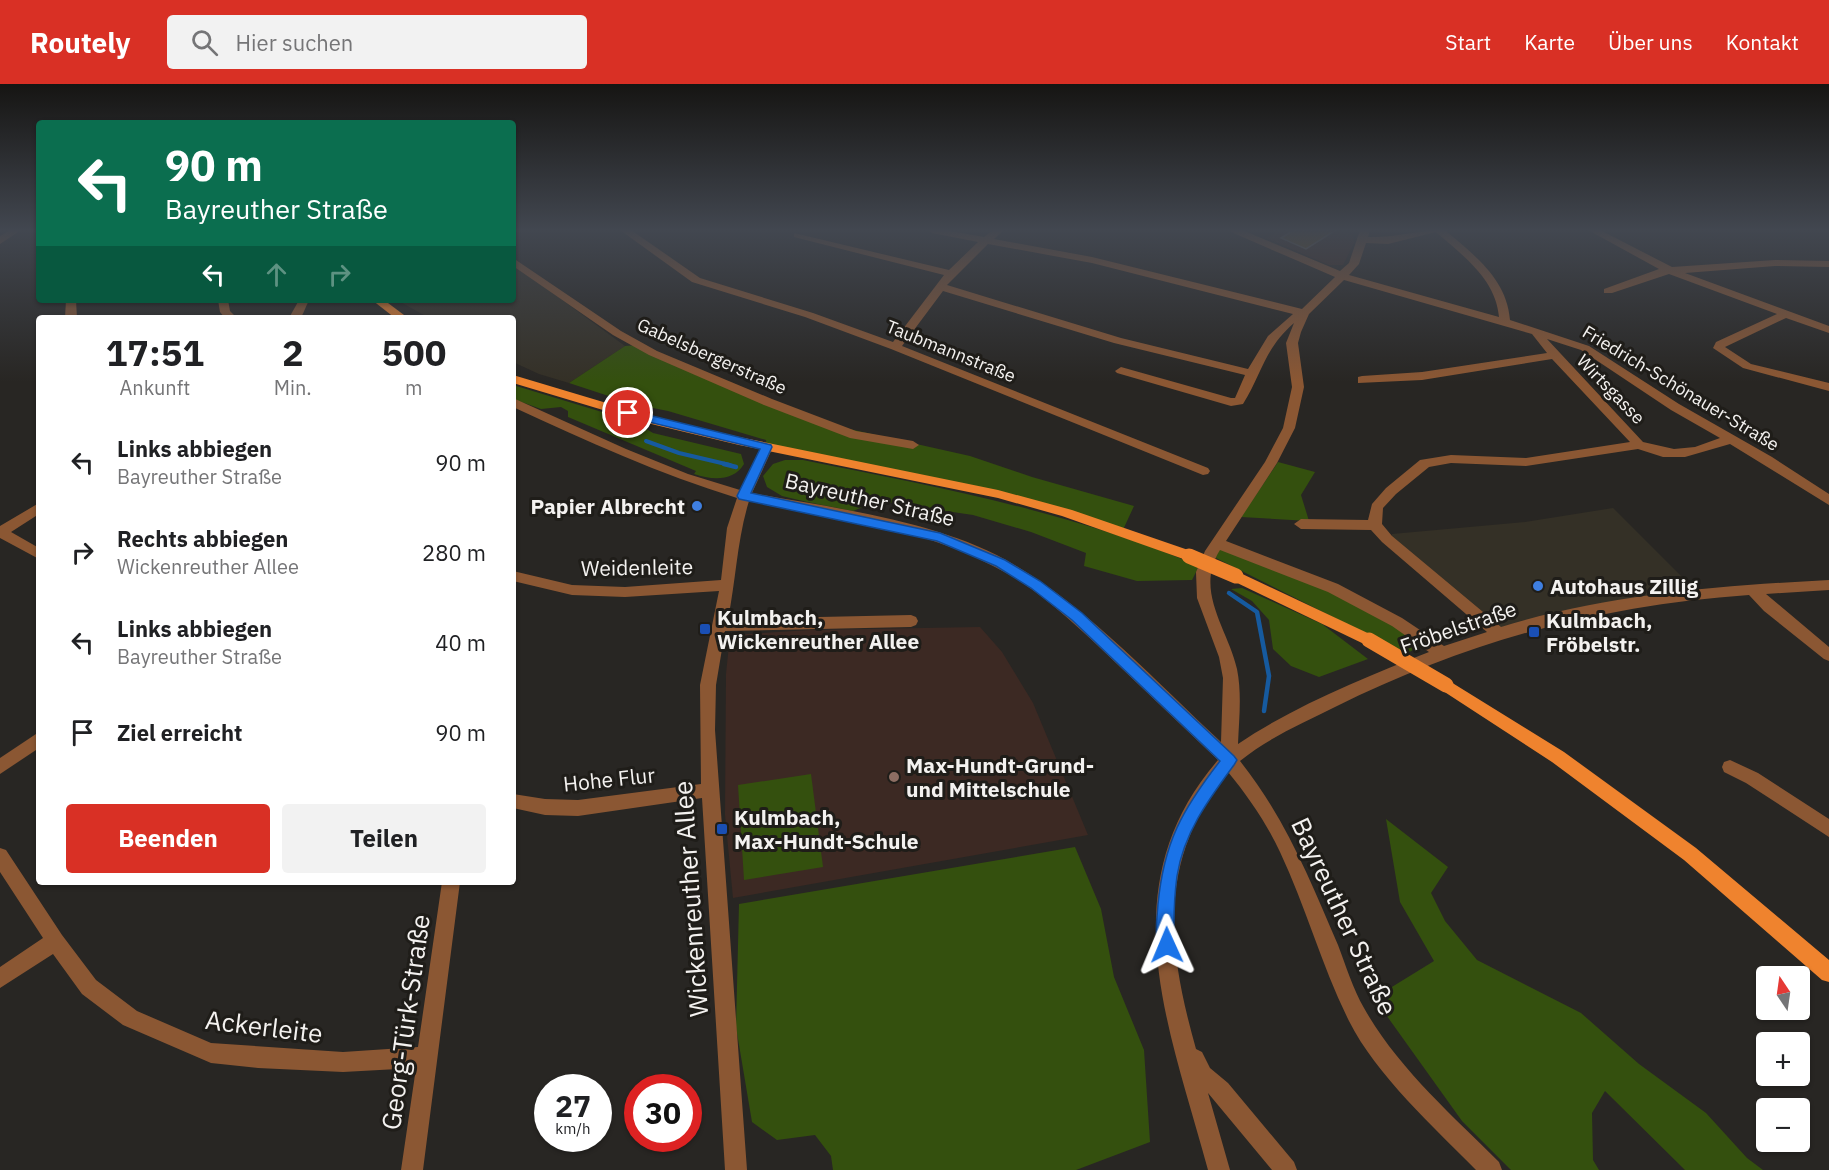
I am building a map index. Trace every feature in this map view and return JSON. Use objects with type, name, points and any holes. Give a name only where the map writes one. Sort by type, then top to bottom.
[{"type":"main road","points":[[367,303],[383,315]]},
{"type":"main road","points":[[381,303],[398,315]]},
{"type":"main road","name":"Bayreuther Straße","points":[[516,380],[647,419],[767,447],[998,494],[1078,517],[1189,556],[1236,576],[1369,640],[1446,685],[1558,757],[1690,854],[1829,973]]},
{"type":"street","name":"Gabelsbergerstraße","points":[[541,281],[617,333],[653,353],[845,432],[876,440],[913,445]]},
{"type":"street","name":"Taubmannstraße","points":[[698,281],[809,315],[896,347],[1203,471]]},
{"type":"street","points":[[896,347],[923,308],[946,281]]},
{"type":"street","points":[[1178,281],[1304,313]]},
{"type":"street","points":[[1219,1170],[1170,983],[1165,926],[1169,875],[1183,828],[1197,804],[1229,760],[1232,689],[1229,668],[1205,598],[1202,576],[1209,555],[1271,463],[1289,428],[1298,387],[1292,343],[1304,313],[1337,281]]},
{"type":"street","name":"Friedrich-Schönauer-Straße","points":[[1357,281],[1534,330],[1585,348],[1675,407],[1829,500]]},
{"type":"street","points":[[1493,281],[1506,309],[1505,322]]},
{"type":"street","points":[[1608,291],[1634,281]]},
{"type":"street","points":[[1697,281],[1829,330]]},
{"type":"street","points":[[941,287],[1118,341],[1251,373]]},
{"type":"street","points":[[1121,371],[1231,402],[1239,401],[1251,373],[1280,329],[1295,315],[1304,313]]},
{"type":"street","points":[[1786,314],[1720,344],[1719,348],[1747,366],[1829,387]]},
{"type":"street","name":"Wirtsgasse","points":[[1534,330],[1552,356],[1616,416],[1639,445]]},
{"type":"street","points":[[1362,380],[1422,376],[1552,356]]},
{"type":"street","name":"Bayreuther Straße","points":[[516,403],[621,452],[683,477],[744,496],[852,517],[940,538],[1000,563],[1077,616],[1229,760],[1252,789],[1287,847],[1357,1015],[1385,1056],[1417,1094],[1491,1170]]},
{"type":"street","points":[[1498,633],[1387,538],[1375,525],[1374,517],[1382,501],[1419,466],[1451,459],[1526,462],[1639,445],[1653,451],[1676,455],[1731,439]]},
{"type":"street","name":"Wickenreuther Allee","points":[[736,1170],[710,790],[707,730],[708,685],[728,585],[734,528],[744,496],[767,447]]},
{"type":"street","points":[[36,510],[0,532],[36,552]]},
{"type":"street","points":[[1301,524],[1375,525]]},
{"type":"street","points":[[1217,543],[1333,588],[1397,622],[1442,653]]},
{"type":"street","name":"Weidenleite","points":[[516,577],[572,590],[625,592],[728,585]]},
{"type":"street","name":"Fröbelstraße","points":[[1229,760],[1272,732],[1380,677],[1498,633],[1550,619],[1635,602],[1829,585]]},
{"type":"street","points":[[1752,590],[1769,607],[1829,655]]},
{"type":"street","points":[[719,625],[911,621]]},
{"type":"street","points":[[0,767],[36,741]]},
{"type":"street","points":[[1730,767],[1752,778],[1829,829]]},
{"type":"street","name":"Hohe Flur","points":[[516,802],[545,807],[578,808],[710,790]]},
{"type":"street","name":"Ackerleite","points":[[0,856],[55,941],[89,987],[130,1018],[211,1053],[343,1062],[427,1057]]},
{"type":"street","name":"Georg-Türk-Straße","points":[[412,1170],[452,885]]},
{"type":"street","points":[[0,978],[55,941]]},
{"type":"street","points":[[1181,1032],[1203,1075],[1221,1090],[1286,1170]]},
{"type":"shaded area","points":[[516,281],[536,281],[625,346],[569,383],[539,374],[516,363],[516,315],[424,315],[402,303],[516,303]]},
{"type":"shaded area","points":[[1613,508],[1696,591],[1585,608],[1498,628],[1392,538],[1392,534],[1525,522]]},
{"type":"shaded area","name":"Max-Hundt-Grund- und Mittelschule","points":[[980,627],[1002,652],[1033,703],[1088,835],[733,898],[725,815],[726,674],[730,635],[810,630]]},
{"type":"green space","points":[[638,345],[818,422],[970,456],[1032,477],[1134,506],[1122,532],[998,494],[767,447],[766,440],[668,411],[633,404],[569,383],[625,346]]},
{"type":"green space","points":[[516,386],[635,422],[653,433],[741,454],[744,464],[728,477],[708,478],[694,474],[696,471],[568,417],[568,411],[561,407],[541,409],[516,400]]},
{"type":"green space","points":[[785,460],[803,460],[1004,503],[1103,530],[1199,566],[1192,580],[1137,581],[1084,566],[1086,553],[1031,532],[973,515],[878,501],[853,511],[782,496],[767,487],[763,476],[773,464]]},
{"type":"green space","points":[[1278,462],[1315,472],[1301,495],[1309,521],[1241,517]]},
{"type":"green space","points":[[1217,543],[1294,571],[1427,642],[1406,654],[1210,555]]},
{"type":"green space","points":[[1242,588],[1322,624],[1368,659],[1319,677],[1291,666],[1273,649],[1269,620],[1252,601],[1231,589]]},
{"type":"green space","points":[[811,774],[823,867],[744,880],[738,785]]},
{"type":"green space","points":[[1386,819],[1448,867],[1431,893],[1445,921],[1477,960],[1581,1013],[1639,1064],[1706,1113],[1747,1158],[1763,1170],[1685,1170],[1605,1091],[1592,1113],[1593,1160],[1599,1170],[1511,1170],[1462,1121],[1374,998],[1434,961],[1400,902]]},
{"type":"green space","points":[[1075,847],[1101,909],[1114,977],[1144,1050],[1150,1142],[1076,1170],[833,1170],[831,1156],[815,1135],[777,1140],[752,1122],[736,1027],[739,904]]},
{"type":"waterway","points":[[646,441],[679,453],[730,465]]},
{"type":"waterway","points":[[724,464],[736,467]]},
{"type":"waterway","points":[[1229,593],[1257,612],[1269,676],[1264,711]]},
{"type":"place","name":"Papier Albrecht","points":[[697,506]]},
{"type":"place","name":"Autohaus Zillig","points":[[1538,586]]},
{"type":"place","name":"Kulmbach, Wickenreuther Allee","points":[[705,629]]},
{"type":"place","name":"Kulmbach, Fröbelstr.","points":[[1534,632]]},
{"type":"place","name":"Max-Hundt-Grund- und Mittelschule","points":[[894,777]]},
{"type":"place","name":"Kulmbach, Max-Hundt-Schule","points":[[722,829]]},
{"type":"route","points":[[628,413],[767,447],[749,481],[744,496],[789,503],[940,538],[1000,563],[1077,616],[1229,760],[1197,804],[1177,842],[1169,875],[1165,926],[1167,945]]}]
